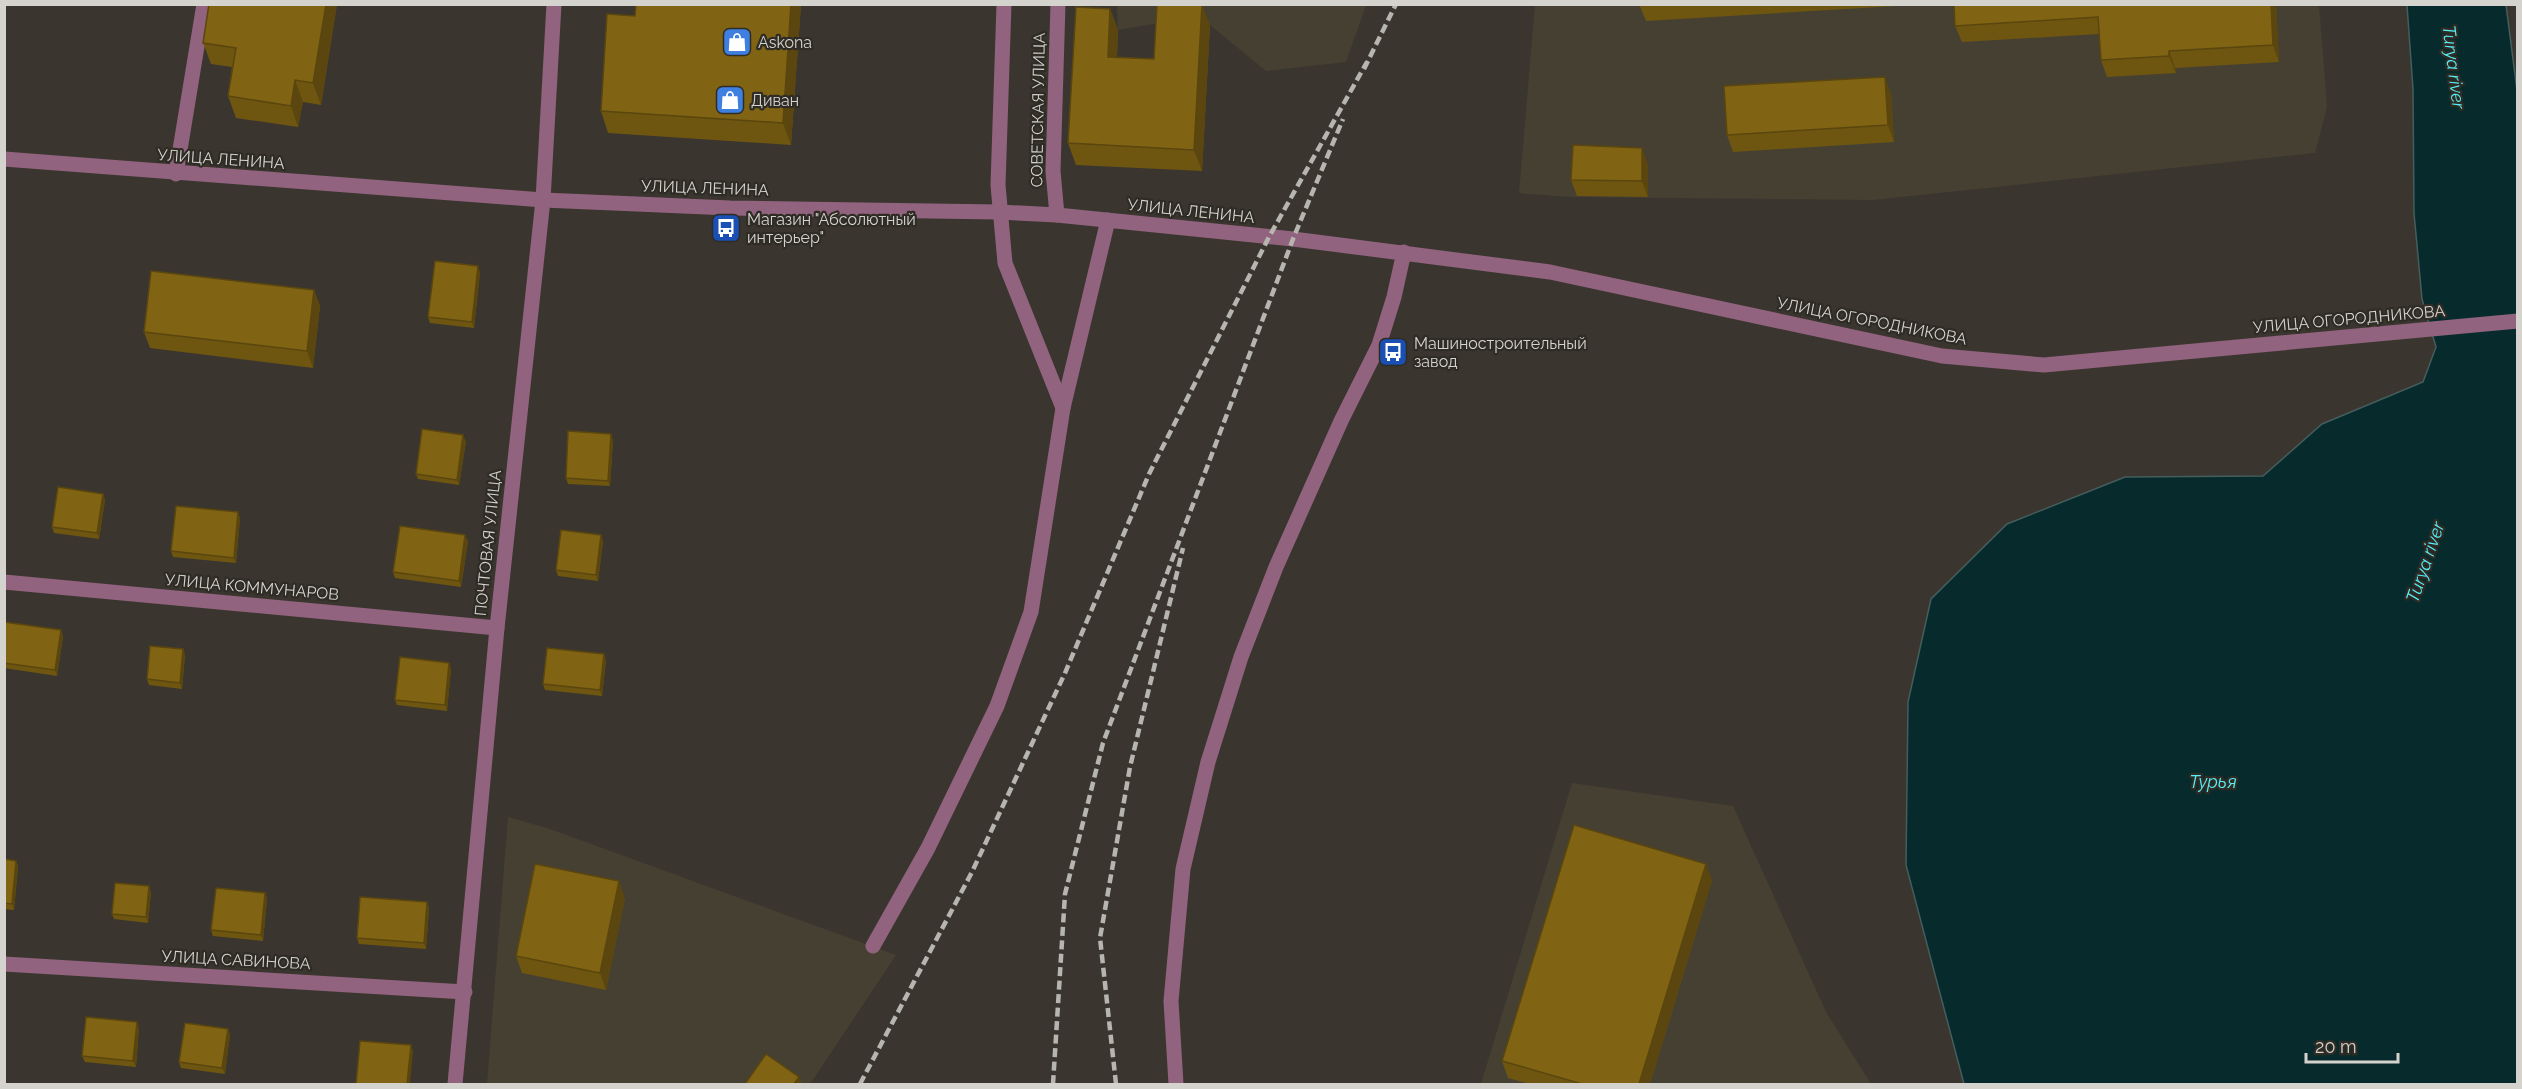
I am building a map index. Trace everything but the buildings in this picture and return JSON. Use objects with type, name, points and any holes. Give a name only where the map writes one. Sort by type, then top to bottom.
[{"type":"street","points":[[176,174],[204,4]]},
{"type":"street","name":"ПОЧТОВАЯ УЛИЦА","points":[[455,1084],[496,628],[543,200],[554,4]]},
{"type":"street","points":[[1004,4],[999,212],[1005,263],[1064,408]]},
{"type":"street","name":"СОВЕТСКАЯ УЛИЦА","points":[[1057,215],[1053,171],[1058,4]]},
{"type":"street","name":"УЛИЦА ЛЕНИНА","points":[[4,159],[176,174],[543,200],[730,208],[1057,215],[1404,252]]},
{"type":"street","points":[[873,946],[928,848],[997,706],[1031,612],[1064,408],[1108,220]]},
{"type":"street","points":[[1176,1084],[1171,1001],[1183,869],[1208,762],[1241,657],[1276,567],[1341,421],[1379,345],[1394,297],[1404,252]]},
{"type":"street","name":"УЛИЦА ОГОРОДНИКОВА","points":[[1404,252],[1550,272],[1942,356],[2044,365],[2517,321]]},
{"type":"street","name":"УЛИЦА КОММУНАРОВ","points":[[4,582],[496,628]]},
{"type":"street","name":"УЛИЦА САВИНОВА","points":[[4,964],[465,992]]},
{"type":"shaded area","points":[[1117,5],[1366,5],[1346,62],[1266,71],[1210,25],[1165,22],[1118,30]]},
{"type":"shaded area","points":[[1535,5],[2319,5],[2327,107],[2315,153],[1873,200],[1572,197],[1519,193]]},
{"type":"shaded area","points":[[1572,783],[1733,806],[1826,1012],[1871,1084],[1481,1084]]},
{"type":"shaded area","points":[[508,817],[550,829],[896,955],[810,1084],[487,1084]]},
{"type":"water","name":"Турья","points":[[2407,5],[2506,5],[2518,98],[2517,1084],[1964,1084],[1906,865],[1908,702],[1931,599],[2007,524],[2125,477],[2263,476],[2322,424],[2423,382],[2436,347],[2422,299],[2414,213],[2413,89]]},
{"type":"railway","points":[[1364,69],[1396,4]]},
{"type":"railway","points":[[860,1084],[972,872],[1065,673],[1149,474],[1269,237],[1367,62]]},
{"type":"railway","points":[[1053,1084],[1065,894],[1103,743],[1293,239],[1343,119]]},
{"type":"railway","points":[[1116,1084],[1100,938],[1130,767],[1183,548]]},
{"type":"place","name":"Askona","points":[[737,42]]},
{"type":"place","name":"Диван","points":[[730,100]]},
{"type":"place","name":"Магазин \"Абсолютный интерьер\"","points":[[726,228]]},
{"type":"place","name":"Машиностроительный завод","points":[[1393,352]]},
{"type":"water label","name":"Turya river","points":[[2454,67]]},
{"type":"water label","name":"Turya river","points":[[2425,562]]}]
